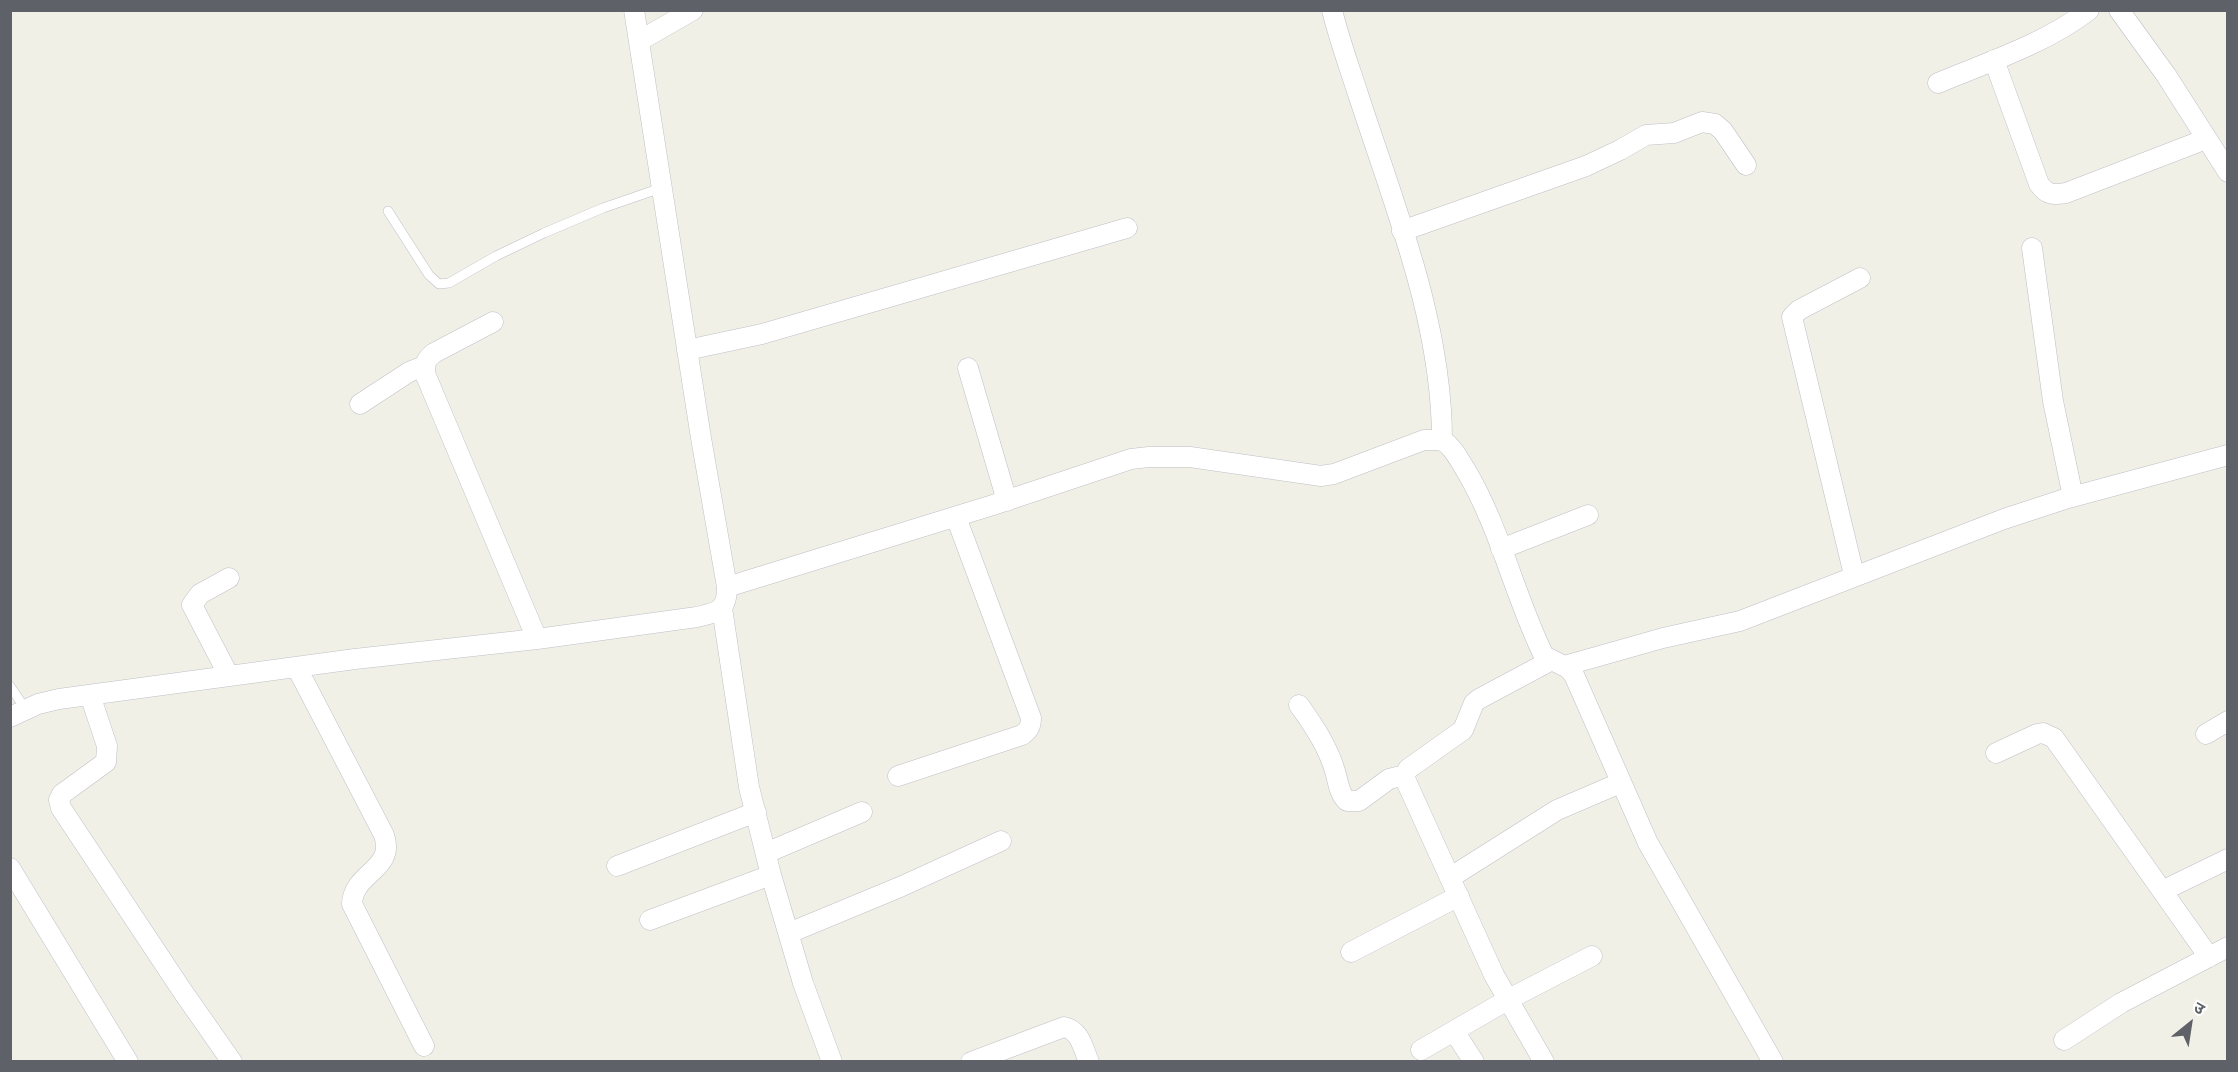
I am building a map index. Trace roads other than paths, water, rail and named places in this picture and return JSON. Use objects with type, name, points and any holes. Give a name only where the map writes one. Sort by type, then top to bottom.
[{"type":"street","points":[[18,714],[38,704],[59,699],[355,659],[537,639],[697,617],[722,608],[727,600],[727,587],[634,10]]},
{"type":"street","points":[[639,41],[693,10]]},
{"type":"street","points":[[1332,10],[1402,231],[1427,319],[1442,408],[1442,440]]},
{"type":"street","points":[[1938,83],[2060,30],[2090,10]]},
{"type":"street","points":[[2119,10],[2166,75],[2228,172]]},
{"type":"street","points":[[1994,60],[2039,184],[2044,191],[2053,195],[2066,194],[2206,139]]},
{"type":"street","points":[[1402,231],[1586,166],[1647,135],[1674,133],[1702,122],[1715,124],[1723,131],[1746,165]]},
{"type":"street","points":[[687,350],[762,334],[1126,228]]},
{"type":"street","points":[[2032,248],[2049,374],[2073,497]]},
{"type":"street","points":[[1854,575],[1792,317],[1799,310],[1860,278]]},
{"type":"street","points":[[493,322],[434,353],[427,359],[424,366],[537,639]]},
{"type":"street","points":[[360,404],[400,377],[424,366]]},
{"type":"street","points":[[968,368],[1007,501]]},
{"type":"street","points":[[727,587],[1007,501],[1116,464],[1149,457],[1214,459],[1321,476],[1334,474],[1424,441],[1442,440],[1454,451],[1474,484],[1544,656],[1574,675],[1648,843],[1773,1062]]},
{"type":"street","points":[[1544,1062],[1494,975],[1406,781],[1405,775],[1408,769],[1463,730],[1474,703],[1557,663],[1740,621],[1854,575],[2004,519],[2073,497],[2228,455]]},
{"type":"street","points":[[1501,549],[1588,515]]},
{"type":"street","points":[[898,776],[1022,735],[1031,725],[1031,718],[956,517]]},
{"type":"street","points":[[229,578],[200,594],[192,605],[229,676]]},
{"type":"street","points":[[722,608],[742,748],[771,875],[806,991],[832,1062]]},
{"type":"street","points":[[297,668],[388,846],[386,854],[356,888],[352,904],[424,1046]]},
{"type":"street","points":[[90,695],[107,746],[106,762],[62,794],[59,800],[61,808],[232,1062]]},
{"type":"street","points":[[1299,705],[1329,752],[1340,788],[1347,801],[1359,801],[1389,779],[1405,775]]},
{"type":"street","points":[[2206,734],[2228,721]]},
{"type":"street","points":[[1996,753],[2037,734],[2043,733],[2054,738],[2209,957]]},
{"type":"street","points":[[1451,877],[1557,810],[1620,783]]},
{"type":"street","points":[[617,866],[756,812]]},
{"type":"street","points":[[766,853],[862,812]]},
{"type":"street","points":[[789,933],[1001,842]]},
{"type":"street","points":[[2162,891],[2228,859]]},
{"type":"street","points":[[10,868],[128,1062]]},
{"type":"street","points":[[650,920],[771,875]]},
{"type":"street","points":[[1352,952],[1459,896]]},
{"type":"street","points":[[2064,1040],[2121,1003],[2228,947]]},
{"type":"street","points":[[1421,1050],[1509,999],[1592,956]]},
{"type":"street","points":[[971,1062],[1064,1027],[1077,1034],[1089,1062]]},
{"type":"street","points":[[1454,1031],[1474,1062]]},
{"type":"lane","points":[[388,212],[429,275],[439,284],[449,283],[544,232],[661,188]]},
{"type":"lane","points":[[10,686],[18,714]]}]
